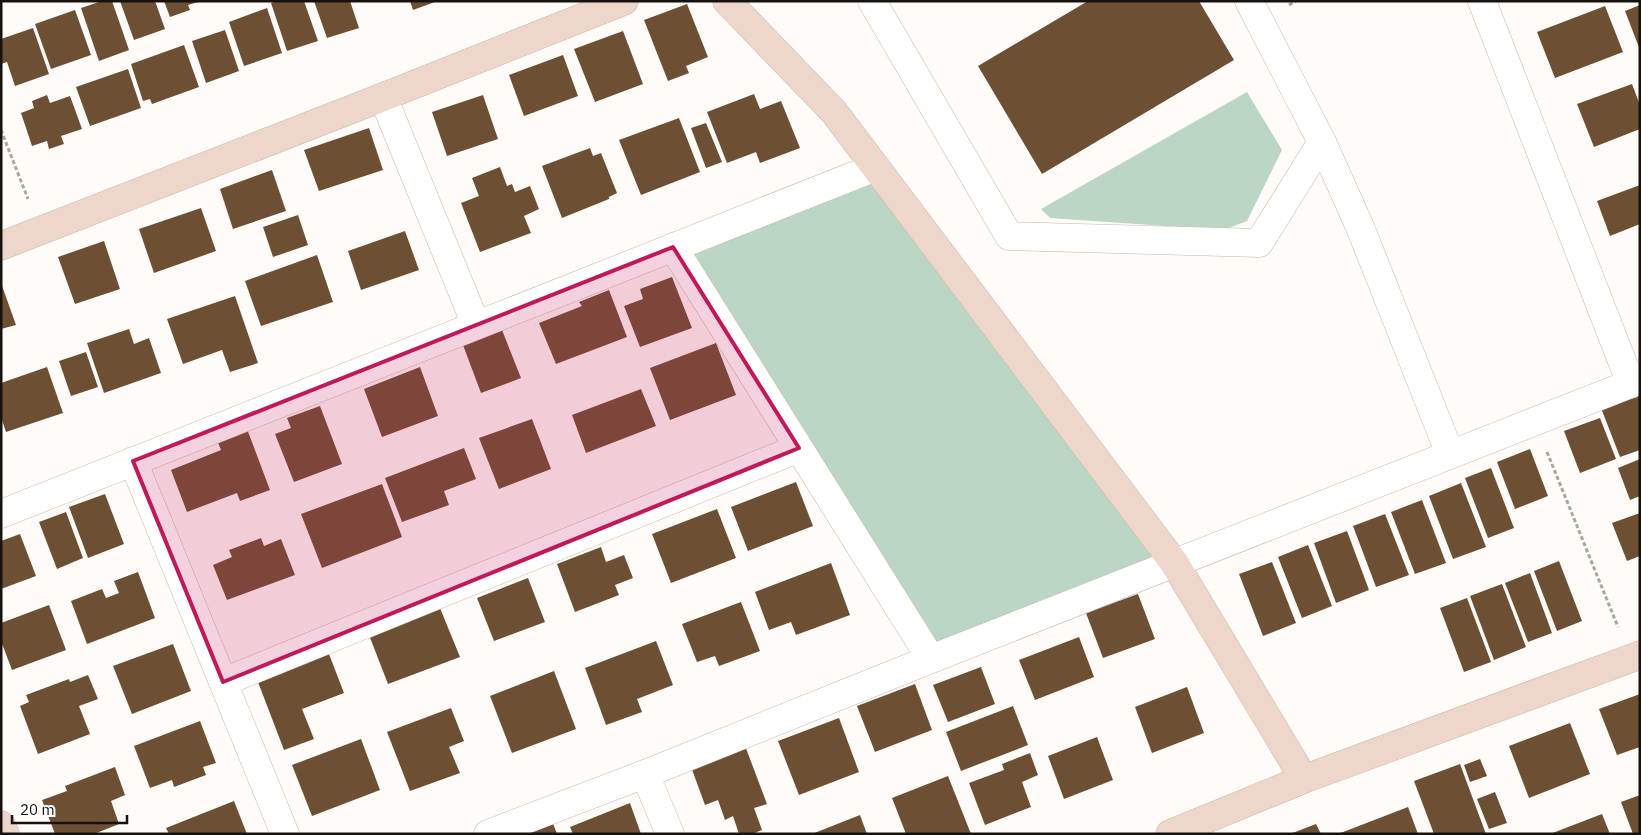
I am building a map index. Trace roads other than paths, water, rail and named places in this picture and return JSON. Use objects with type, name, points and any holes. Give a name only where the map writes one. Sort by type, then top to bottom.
[{"type":"street","points":[[1,246],[383,98],[624,1]]},
{"type":"street","points":[[727,1],[834,112],[1175,564],[1304,779]]},
{"type":"street","points":[[872,1],[1009,236],[1258,243],[1322,142]]},
{"type":"street","points":[[1249,1],[1322,142],[1360,227],[1450,454]]},
{"type":"street","points":[[488,834],[645,774],[931,659],[1635,382],[1482,1]]},
{"type":"street","points":[[383,98],[476,325]]},
{"type":"street","points":[[1,514],[876,167]]},
{"type":"street","points":[[673,247],[931,659]]},
{"type":"street","points":[[223,682],[799,448]]},
{"type":"street","points":[[133,461],[285,834]]},
{"type":"street","points":[[1170,834],[1304,779],[1635,656]]},
{"type":"street","points":[[645,774],[670,834]]},
{"type":"street","points":[[1,825],[4,834]]}]
